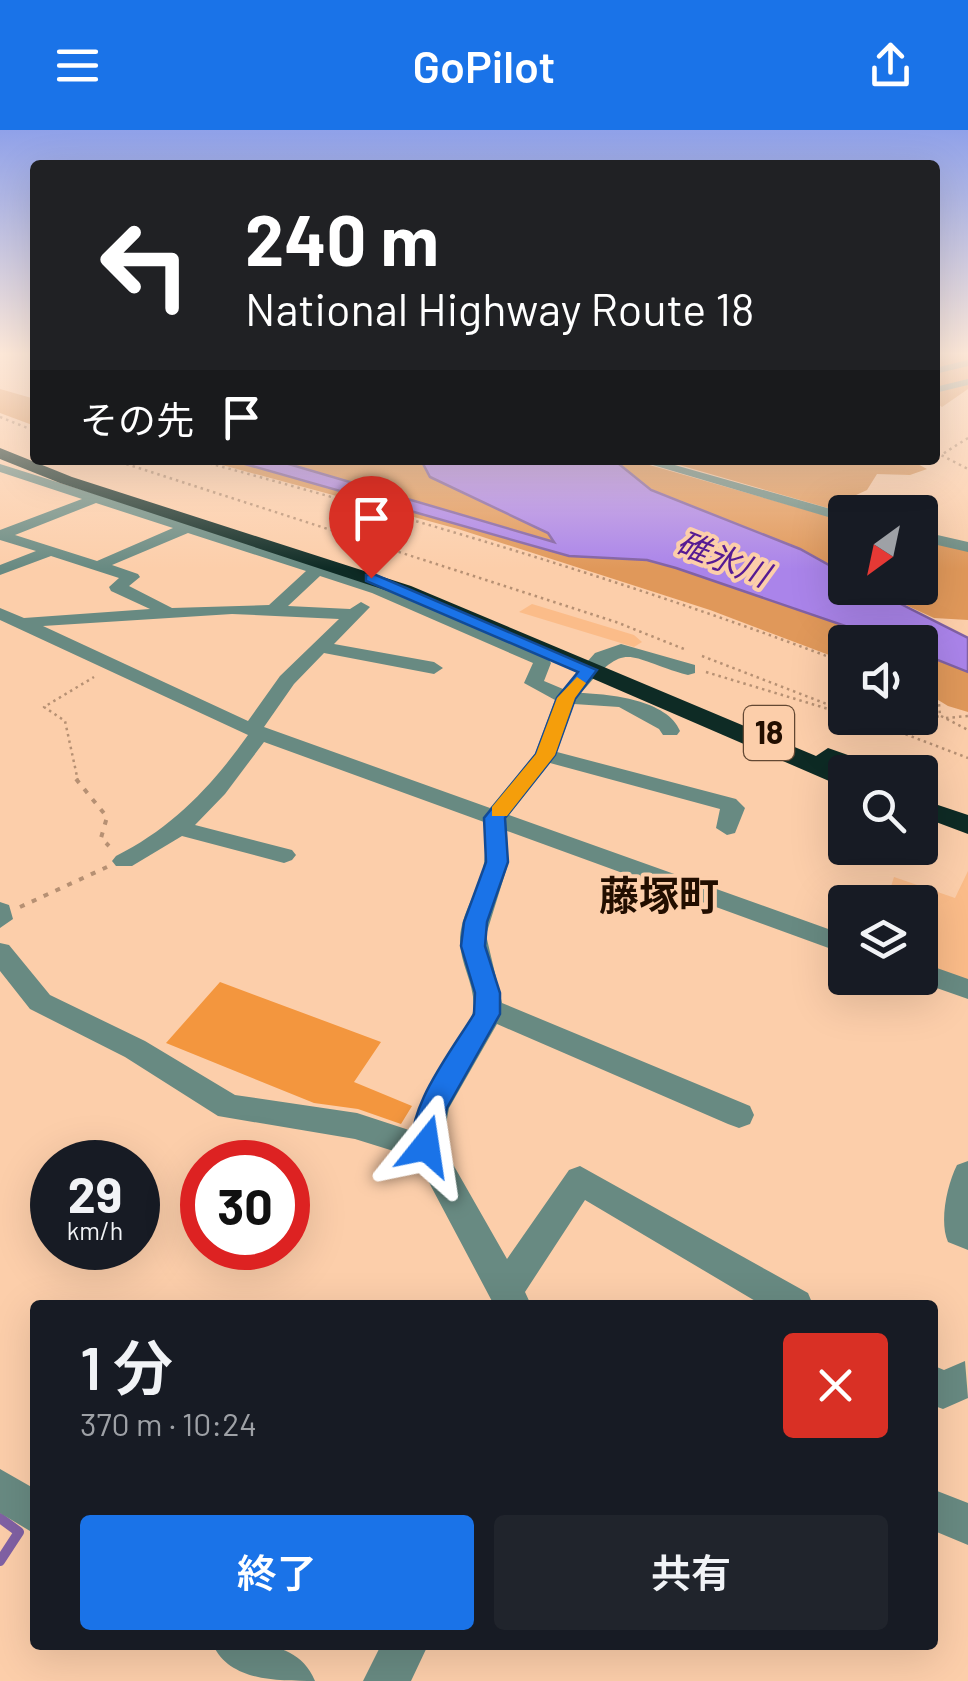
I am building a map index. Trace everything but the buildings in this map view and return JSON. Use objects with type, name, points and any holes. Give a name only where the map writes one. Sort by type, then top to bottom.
[{"type":"highway","name":"18","points":[[0,443],[30,456]]},
{"type":"highway","name":"18","points":[[0,453],[66,480],[404,590],[829,755]]},
{"type":"highway","name":"18","points":[[0,465],[66,480]]},
{"type":"highway","name":"18","points":[[55,465],[413,581],[828,770]]},
{"type":"highway","points":[[938,795],[968,806]]},
{"type":"highway","points":[[938,814],[968,825]]},
{"type":"street","points":[[0,465],[378,589],[538,658],[542,663],[534,683],[566,698],[622,701],[669,726],[670,731]]},
{"type":"street","points":[[660,465],[828,513]]},
{"type":"street","points":[[0,535],[95,499]]},
{"type":"street","points":[[96,567],[186,528]]},
{"type":"street","points":[[0,535],[132,576],[116,588],[170,611]]},
{"type":"street","points":[[938,540],[968,547]]},
{"type":"street","points":[[0,570],[49,552]]},
{"type":"street","points":[[274,610],[318,569]]},
{"type":"street","points":[[124,861],[154,848],[221,791],[287,680],[378,589]]},
{"type":"street","points":[[5,616],[72,622],[170,611],[355,614]]},
{"type":"street","points":[[5,616],[256,732],[828,938]]},
{"type":"street","points":[[319,647],[434,668]]},
{"type":"street","points":[[510,1298],[426,1146],[426,1123],[487,1008],[488,993],[473,946],[476,922],[497,862],[495,818],[545,755],[566,698],[595,664],[621,649],[688,669]]},
{"type":"street","points":[[545,755],[728,804],[734,808],[727,828]]},
{"type":"street","points":[[176,827],[284,855]]},
{"type":"street","points":[[0,911],[0,919]]},
{"type":"street","points":[[0,952],[40,1002],[135,1049],[229,1108],[357,1126],[402,1143],[426,1146]]},
{"type":"street","points":[[938,978],[968,989]]},
{"type":"street","points":[[487,1008],[739,1114]]},
{"type":"street","points":[[968,1175],[960,1231],[968,1234]]},
{"type":"street","points":[[510,1298],[580,1180],[786,1300]]},
{"type":"street","points":[[0,1489],[30,1510]]},
{"type":"street","points":[[938,1512],[968,1524]]},
{"type":"street","points":[[243,1650],[292,1681]]},
{"type":"street","points":[[386,1681],[403,1650]]},
{"type":"path","points":[[18,424],[30,428]]},
{"type":"path","points":[[968,438],[941,455],[968,469]]},
{"type":"path","points":[[129,465],[616,622],[828,705]]},
{"type":"path","points":[[216,465],[456,530],[708,611],[828,657]]},
{"type":"path","points":[[0,919],[56,887],[124,861],[101,838],[107,817],[76,778],[66,721],[44,706],[111,666]]},
{"type":"path","points":[[688,669],[828,707]]},
{"type":"path","points":[[938,703],[943,717],[968,730]]},
{"type":"path","points":[[938,718],[968,716]]},
{"type":"path","points":[[908,735],[968,758]]},
{"type":"shaded area","points":[[222,465],[249,465],[569,556],[647,560],[842,625],[828,625],[828,655],[710,610],[458,529]]},
{"type":"shaded area","points":[[292,465],[424,465],[430,477],[548,533],[556,542]]},
{"type":"shaded area","points":[[620,465],[649,465],[828,516],[828,565],[800,549],[651,490]]},
{"type":"shaded area","points":[[679,465],[919,465],[927,469],[910,475],[877,474],[867,490],[856,495],[828,495],[828,508]]},
{"type":"shaded area","points":[[938,544],[968,551],[968,620],[934,618],[906,605],[938,605]]},
{"type":"shaded area","points":[[532,604],[634,635],[642,642],[634,647],[519,612]]},
{"type":"shaded area","points":[[938,660],[968,672],[968,712],[938,700]]},
{"type":"shaded area","points":[[968,871],[968,980],[938,969],[938,892],[955,898]]},
{"type":"shaded area","points":[[894,877],[917,885],[891,885]]},
{"type":"water","name":"碓氷川","points":[[249,465],[292,465],[554,542],[548,533],[430,477],[424,465],[620,465],[651,490],[800,549],[828,565],[828,605],[903,605],[968,638],[968,672],[938,660],[938,625],[842,625],[647,560],[569,556]]},
{"type":"waterway","points":[[0,1518],[19,1532],[0,1561]]},
{"type":"slow traffic","points":[[499,812],[554,741],[566,698],[577,683]]},
{"type":"district","name":"藤塚町","points":[[659,896]]},
{"type":"route","points":[[371,578],[467,615],[588,670],[566,698],[554,741],[495,818],[497,862],[476,922],[473,946],[488,993],[487,1014],[426,1123],[426,1146]]}]
